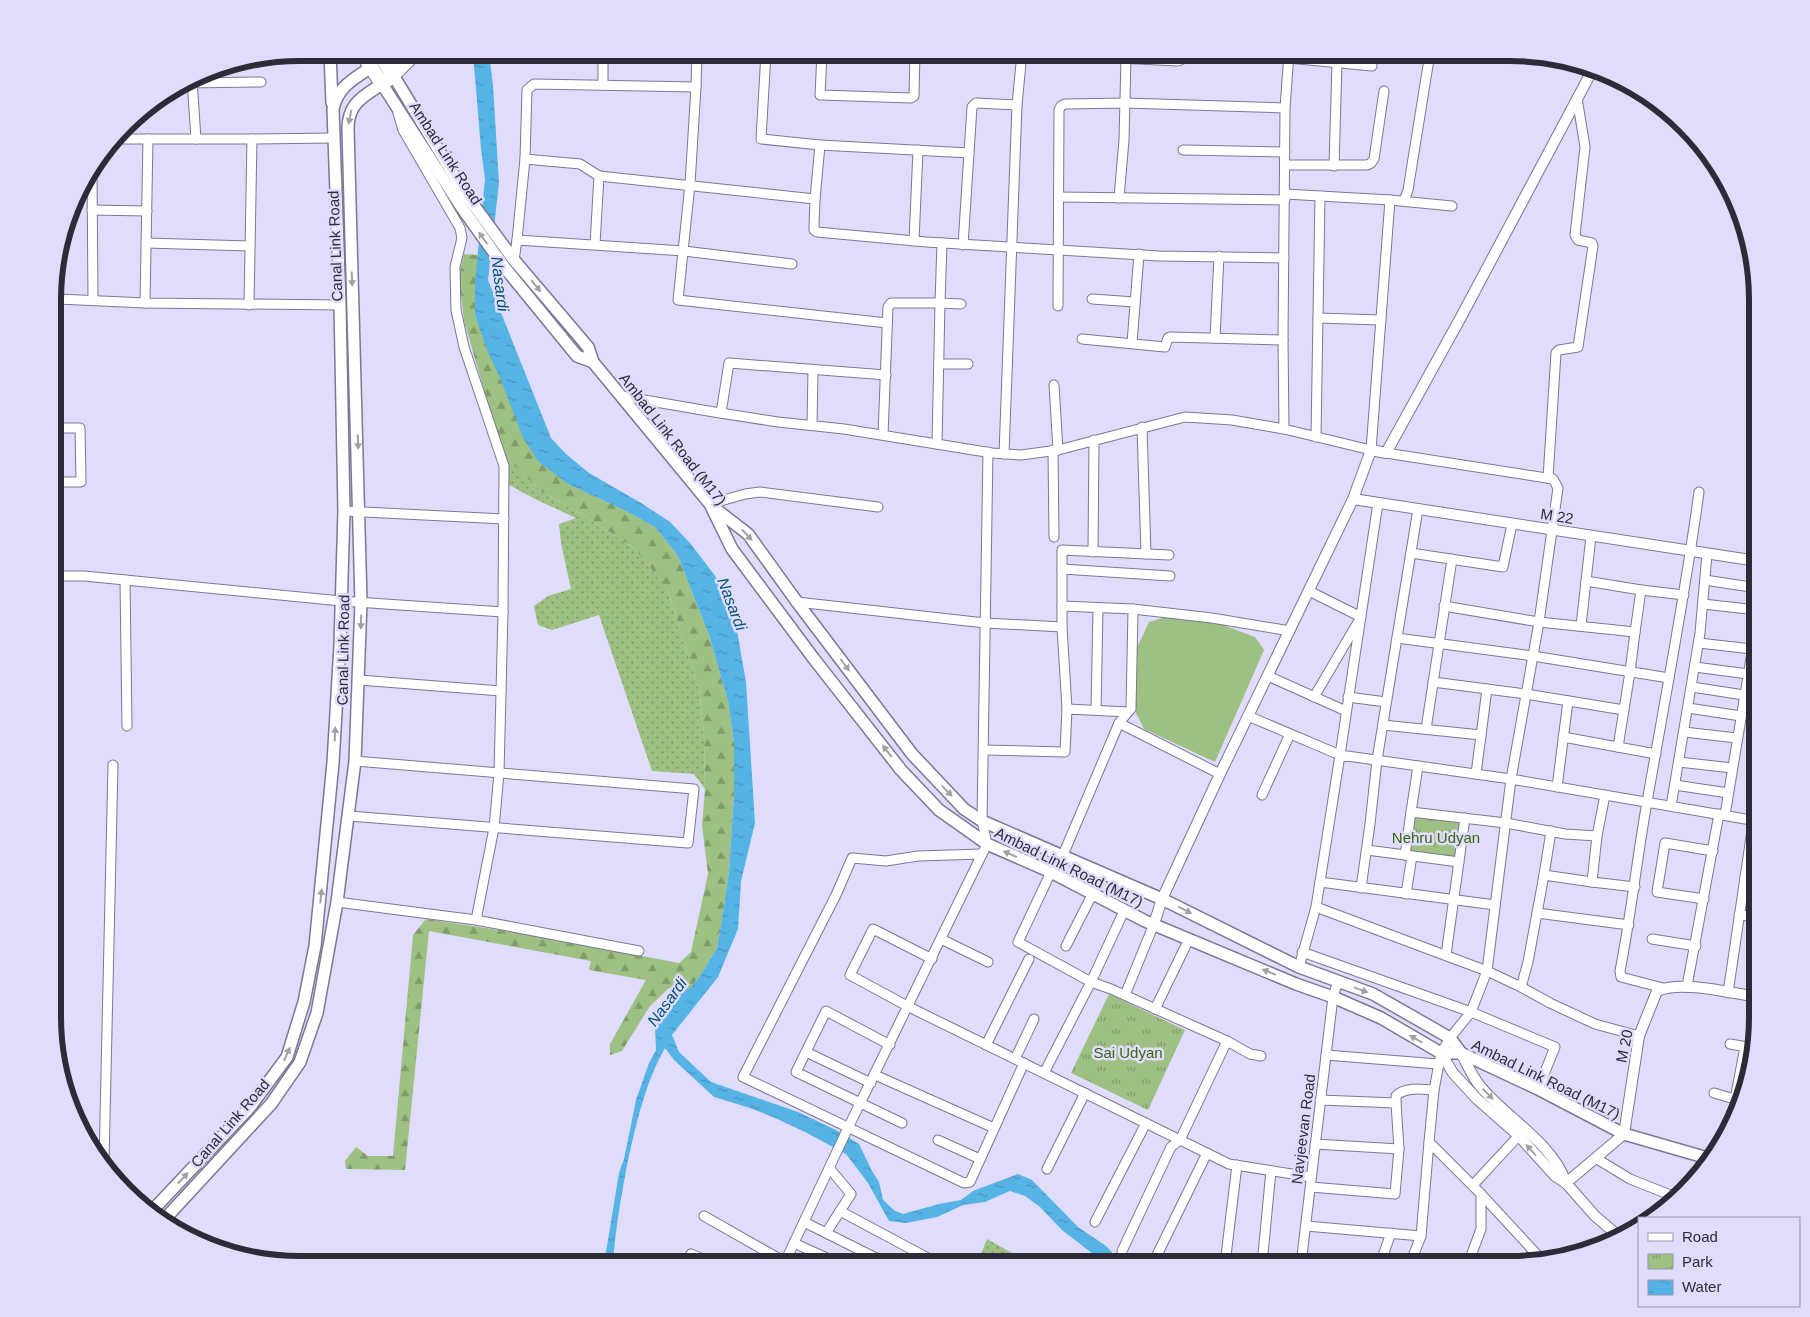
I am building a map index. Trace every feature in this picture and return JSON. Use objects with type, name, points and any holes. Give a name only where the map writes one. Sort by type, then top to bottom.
[{"type":"main road","points":[[330,61],[333,109]]},
{"type":"main road","name":"Ambad Link Road","points":[[367,61],[371,67],[388,80],[464,192],[505,248]]},
{"type":"main road","name":"Canal Link Road","points":[[156,1207],[250,1107],[287,1057],[304,1002],[315,946],[333,763],[344,511],[340,305],[333,109],[337,94],[341,89],[378,61]]},
{"type":"main road","name":"Ambad Link Road","points":[[386,61],[388,80],[397,108],[412,138],[505,268]]},
{"type":"main road","name":"Canal Link Road","points":[[168,1216],[271,1104],[300,1062],[317,1013],[337,902],[356,761],[359,680],[361,602],[360,512],[348,123],[352,106],[388,80],[406,61]]},
{"type":"main road","name":"Ambad Link Road (M17)","points":[[505,248],[588,346],[593,362],[710,504],[732,549],[814,659],[901,770],[939,810],[985,849],[1051,872],[1124,911],[1296,984],[1333,996],[1381,1018],[1440,1059],[1461,1053],[1538,1089],[1624,1134],[1703,1156]]},
{"type":"main road","name":"Ambad Link Road (M17)","points":[[505,268],[577,356],[593,362]]},
{"type":"main road","points":[[710,504],[748,534],[912,754],[964,809],[982,821],[1162,899],[1299,967],[1373,994],[1450,1038],[1461,1053]]},
{"type":"street","points":[[603,61],[603,85]]},
{"type":"street","points":[[696,61],[690,184],[678,298],[680,301],[887,323]]},
{"type":"street","points":[[766,61],[761,139],[820,145],[969,152]]},
{"type":"street","points":[[822,61],[820,95],[911,98],[914,96],[915,61]]},
{"type":"street","points":[[1004,454],[1016,105],[1021,61]]},
{"type":"street","points":[[1119,198],[1126,61]]},
{"type":"street","points":[[1284,430],[1285,108],[1289,61]]},
{"type":"street","points":[[1323,61],[1372,66]]},
{"type":"street","points":[[1404,201],[1408,190],[1429,61]]},
{"type":"street","points":[[1334,166],[1337,63]]},
{"type":"street","points":[[1386,453],[1461,317],[1589,75]]},
{"type":"street","points":[[203,82],[261,82]]},
{"type":"street","points":[[514,260],[526,159],[527,90],[529,86],[534,84],[696,87]]},
{"type":"street","points":[[191,88],[196,139]]},
{"type":"street","points":[[1286,165],[1334,166],[1367,165],[1371,163],[1374,159],[1384,91]]},
{"type":"street","points":[[1548,478],[1556,353],[1559,350],[1578,347],[1593,246],[1592,243],[1578,240],[1574,235],[1585,146],[1577,98]]},
{"type":"street","points":[[1058,306],[1059,110],[1061,106],[1065,104],[1125,103],[1285,108]]},
{"type":"street","points":[[963,245],[973,104],[1016,105]]},
{"type":"street","points":[[124,139],[334,138]]},
{"type":"street","points":[[412,138],[461,231],[462,238],[454,268],[456,310],[464,347],[504,466],[499,772],[494,828],[476,920]]},
{"type":"street","points":[[145,303],[148,139]]},
{"type":"street","points":[[250,305],[252,139]]},
{"type":"street","points":[[820,145],[814,230],[963,245],[1139,254],[1284,258]]},
{"type":"street","points":[[914,241],[918,150]]},
{"type":"street","points":[[1183,150],[1285,152]]},
{"type":"street","points":[[526,159],[580,164],[600,176],[815,198]]},
{"type":"street","points":[[595,244],[600,176]]},
{"type":"street","points":[[92,183],[93,300]]},
{"type":"street","points":[[1060,197],[1320,196],[1452,206]]},
{"type":"street","points":[[1316,437],[1320,196]]},
{"type":"street","points":[[1125,995],[1154,924],[1162,899],[1220,774],[1353,499],[1371,450],[1390,200]]},
{"type":"street","points":[[92,210],[147,211]]},
{"type":"street","points":[[517,240],[684,251],[792,264]]},
{"type":"street","points":[[146,243],[250,246]]},
{"type":"street","points":[[937,444],[942,243]]},
{"type":"street","points":[[1132,343],[1139,254]]},
{"type":"street","points":[[1215,338],[1219,256]]},
{"type":"street","points":[[61,299],[145,303],[340,305]]},
{"type":"street","points":[[1092,299],[1135,302]]},
{"type":"street","points":[[883,435],[888,307],[891,303],[961,304]]},
{"type":"street","points":[[1318,318],[1381,320]]},
{"type":"street","points":[[1082,339],[1165,347],[1170,337],[1283,340]]},
{"type":"street","points":[[721,413],[729,363],[886,375]]},
{"type":"street","points":[[939,364],[968,364]]},
{"type":"street","points":[[812,425],[813,370]]},
{"type":"street","points":[[1054,385],[1054,537]]},
{"type":"street","points":[[621,396],[721,413],[883,435],[988,452],[1021,455],[1055,450],[1185,417],[1232,420],[1386,453],[1553,479],[1558,488],[1553,531],[1511,779],[1487,970],[1471,1012],[1450,1038],[1440,1059],[1434,1090],[1421,1236],[1413,1256]]},
{"type":"street","points":[[1142,427],[1146,554]]},
{"type":"street","points":[[61,428],[80,428],[80,482],[61,482]]},
{"type":"street","points":[[1094,440],[1094,552]]},
{"type":"street","points":[[788,1256],[860,1104],[985,849],[982,821],[988,452]]},
{"type":"street","points":[[710,504],[745,494],[760,492],[878,507]]},
{"type":"street","points":[[1699,492],[1684,595],[1646,804],[1635,887],[1620,974],[1621,977],[1663,988],[1687,986],[1749,995]]},
{"type":"street","name":"M 22","points":[[1353,499],[1749,560]]},
{"type":"street","points":[[1299,967],[1316,907],[1378,503]]},
{"type":"street","points":[[1361,888],[1377,760],[1418,509]]},
{"type":"street","points":[[344,511],[504,518]]},
{"type":"street","points":[[1410,553],[1503,567],[1512,524]]},
{"type":"street","points":[[1581,626],[1591,536]]},
{"type":"street","points":[[984,750],[1065,752],[1067,709],[1062,628],[1062,550],[1169,555]]},
{"type":"street","points":[[1671,806],[1699,643],[1707,554]]},
{"type":"street","points":[[1426,729],[1452,559]]},
{"type":"street","points":[[1062,569],[1170,576]]},
{"type":"street","points":[[61,576],[84,576],[341,601],[503,612]]},
{"type":"street","points":[[125,580],[127,726]]},
{"type":"street","points":[[1705,580],[1749,587]]},
{"type":"street","points":[[1586,581],[1684,595]]},
{"type":"street","points":[[1618,747],[1641,590]]},
{"type":"street","points":[[1309,591],[1360,617]]},
{"type":"street","points":[[797,602],[985,624],[1062,628]]},
{"type":"street","points":[[1703,604],[1749,609]]},
{"type":"street","points":[[1062,606],[1133,610],[1212,618],[1290,631]]},
{"type":"street","points":[[1444,606],[1539,622],[1635,632]]},
{"type":"street","points":[[1096,710],[1098,608]]},
{"type":"street","points":[[1063,855],[1118,723],[1131,709],[1133,610]]},
{"type":"street","points":[[1314,697],[1360,617]]},
{"type":"street","points":[[1397,638],[1533,656],[1669,678]]},
{"type":"street","points":[[1699,643],[1749,649]]},
{"type":"street","points":[[1695,667],[1748,674]]},
{"type":"street","points":[[1687,986],[1713,851],[1728,793],[1749,668]]},
{"type":"street","points":[[1268,676],[1346,711]]},
{"type":"street","points":[[359,680],[501,691]]},
{"type":"street","points":[[1433,682],[1526,694],[1624,710]]},
{"type":"street","points":[[1692,687],[1744,695]]},
{"type":"street","points":[[1476,774],[1487,689]]},
{"type":"street","points":[[1348,697],[1386,702]]},
{"type":"street","points":[[1557,787],[1568,701]]},
{"type":"street","points":[[1688,708],[1741,716]]},
{"type":"street","points":[[1067,709],[1128,712]]},
{"type":"street","points":[[1248,716],[1340,755],[1511,779],[1646,804],[1671,806],[1749,820]]},
{"type":"street","points":[[1118,723],[1220,774]]},
{"type":"street","points":[[1383,725],[1481,736]]},
{"type":"street","points":[[1684,732],[1737,738]]},
{"type":"street","points":[[1262,795],[1290,734]]},
{"type":"street","points":[[1563,737],[1656,754]]},
{"type":"street","points":[[349,816],[688,843],[694,789],[356,761]]},
{"type":"street","points":[[1679,762],[1732,768]]},
{"type":"street","points":[[104,1153],[113,765]]},
{"type":"street","points":[[1406,894],[1411,812],[1418,766]]},
{"type":"street","points":[[1675,785],[1728,793]]},
{"type":"street","points":[[1592,882],[1597,836],[1605,795]]},
{"type":"street","points":[[1411,812],[1506,823],[1565,834],[1597,836]]},
{"type":"street","points":[[1446,956],[1465,818]]},
{"type":"street","points":[[1521,987],[1528,962],[1551,831]]},
{"type":"street","points":[[1704,899],[1657,892],[1665,843],[1713,851]]},
{"type":"street","points":[[985,849],[886,861],[852,858],[836,895],[743,1077],[964,1183],[970,1182],[1024,1064]]},
{"type":"street","points":[[1367,850],[1459,862]]},
{"type":"street","points":[[1728,993],[1749,855]]},
{"type":"street","points":[[1051,872],[1018,942],[1091,982],[1125,995],[1227,1041],[1250,1054],[1261,1056]]},
{"type":"street","points":[[1544,875],[1635,887]]},
{"type":"street","points":[[1745,877],[1749,878]]},
{"type":"street","points":[[1320,882],[1495,905]]},
{"type":"street","points":[[1066,946],[1093,893]]},
{"type":"street","points":[[337,902],[476,920],[640,951]]},
{"type":"street","points":[[1316,907],[1487,970],[1550,1003],[1596,1024],[1639,1036]]},
{"type":"street","points":[[1044,1073],[1091,982],[1124,911]]},
{"type":"street","points":[[1537,913],[1629,924]]},
{"type":"street","points":[[1739,915],[1749,916]]},
{"type":"street","points":[[932,959],[874,929],[850,975],[909,1007],[1229,1164],[1271,1171],[1311,1182],[1395,1194],[1399,1148],[1396,1096],[1408,1090],[1434,1090]]},
{"type":"street","points":[[941,939],[988,962]]},
{"type":"street","points":[[1155,1009],[1189,939]]},
{"type":"street","points":[[1652,939],[1696,946]]},
{"type":"street","points":[[1302,952],[1471,1012],[1555,1047],[1538,1089]]},
{"type":"street","points":[[986,1045],[1029,959]]},
{"type":"street","name":"Navjeevan Road","points":[[1303,1256],[1333,996],[1338,981]]},
{"type":"street","name":"M 20","points":[[1624,1134],[1639,1036],[1655,994],[1663,988]]},
{"type":"street","points":[[890,1045],[826,1011],[796,1072],[902,1123]]},
{"type":"street","points":[[1015,1059],[1034,1019]]},
{"type":"street","points":[[1122,1251],[1171,1147],[1180,1140],[1227,1041]]},
{"type":"street","points":[[1730,1044],[1747,1048]]},
{"type":"street","points":[[806,1052],[994,1128]]},
{"type":"street","points":[[1461,1053],[1472,1075],[1481,1087],[1522,1133]]},
{"type":"street","points":[[1326,1054],[1440,1059],[1473,1095],[1522,1133],[1562,1170],[1566,1183],[1596,1216],[1614,1232]]},
{"type":"street","points":[[1047,1169],[1085,1093]]},
{"type":"street","points":[[1714,1093],[1734,1099]]},
{"type":"street","points":[[1320,1100],[1396,1102]]},
{"type":"street","points":[[1095,1222],[1146,1123]]},
{"type":"street","points":[[1473,1185],[1522,1133]]},
{"type":"street","points":[[1566,1183],[1597,1159],[1624,1134]]},
{"type":"street","points":[[938,1140],[980,1159]]},
{"type":"street","points":[[1429,1142],[1473,1185],[1537,1254]]},
{"type":"street","points":[[1315,1144],[1399,1148]]},
{"type":"street","points":[[1158,1256],[1157,1255],[1207,1153]]},
{"type":"street","points":[[1597,1159],[1630,1179],[1669,1194]]},
{"type":"street","points":[[1226,1256],[1237,1165]]},
{"type":"street","points":[[826,1233],[851,1194],[830,1169]]},
{"type":"street","points":[[1263,1256],[1271,1171]]},
{"type":"street","points":[[1471,1256],[1481,1229],[1481,1194]]},
{"type":"street","points":[[840,1211],[924,1256]]},
{"type":"street","points":[[704,1216],[773,1256]]},
{"type":"street","points":[[804,1222],[872,1256]]},
{"type":"street","points":[[1306,1226],[1421,1236]]},
{"type":"street","points":[[1383,1256],[1391,1233]]},
{"type":"street","points":[[794,1243],[820,1256]]},
{"type":"green space","points":[[464,254],[478,255],[475,315],[501,380],[568,484],[655,527],[678,556],[709,635],[728,701],[734,743],[734,795],[729,871],[717,948],[700,976],[690,988],[682,991],[669,988],[650,1006],[622,1051],[610,1055],[610,1044],[646,980],[589,970],[591,961],[429,931],[405,1170],[346,1169],[345,1161],[356,1147],[368,1156],[393,1156],[413,935],[426,919],[537,936],[679,963],[691,952],[708,874],[702,825],[705,789],[704,735],[699,689],[667,588],[633,547],[541,491],[503,455],[464,321],[459,276]]},
{"type":"green space","points":[[503,455],[541,491],[633,547],[667,588],[699,689],[704,735],[705,789],[694,774],[652,771],[599,615],[552,630],[538,625],[534,606],[548,596],[571,589],[559,524],[576,518],[509,485]]},
{"type":"green space","points":[[1180,613],[1215,622],[1255,637],[1264,650],[1215,762],[1144,729],[1135,711],[1134,654],[1149,622]]},
{"type":"green space","name":"Nehru Udyan","points":[[1414,815],[1463,821],[1458,859],[1409,852]]},
{"type":"green space","name":"Sai Udyan","points":[[1109,994],[1185,1030],[1148,1110],[1071,1073]]},
{"type":"green space","points":[[987,1239],[1018,1256],[980,1256]]},
{"type":"water","points":[[474,61],[490,61],[499,183],[488,280],[551,438],[566,454],[589,473],[670,522],[690,543],[716,577],[736,625],[746,682],[755,823],[741,881],[738,929],[718,977],[672,1035],[679,1052],[711,1082],[798,1112],[838,1131],[859,1144],[879,1182],[883,1200],[895,1211],[903,1214],[961,1200],[973,1191],[1018,1174],[1032,1180],[1078,1227],[1106,1246],[1115,1256],[1096,1256],[1062,1230],[1040,1207],[1025,1196],[1010,1191],[985,1202],[963,1205],[937,1217],[906,1223],[889,1221],[868,1183],[846,1154],[775,1118],[714,1097],[674,1060],[665,1048],[652,1075],[634,1135],[620,1202],[614,1256],[605,1256],[619,1173],[624,1159],[636,1100],[649,1063],[656,1050],[655,1028],[657,1020],[663,1012],[668,1012],[669,1001],[675,994],[690,988],[700,976],[717,948],[729,871],[734,795],[734,743],[728,701],[709,635],[678,556],[655,527],[568,484],[538,461],[523,438],[501,380],[487,350],[475,315],[475,282],[485,179]]},
{"type":"water label","name":"Nasardi","points":[[500,284]]},
{"type":"water label","name":"Nasardi","points":[[732,604]]},
{"type":"water label","name":"Nasardi","points":[[667,1002]]}]
